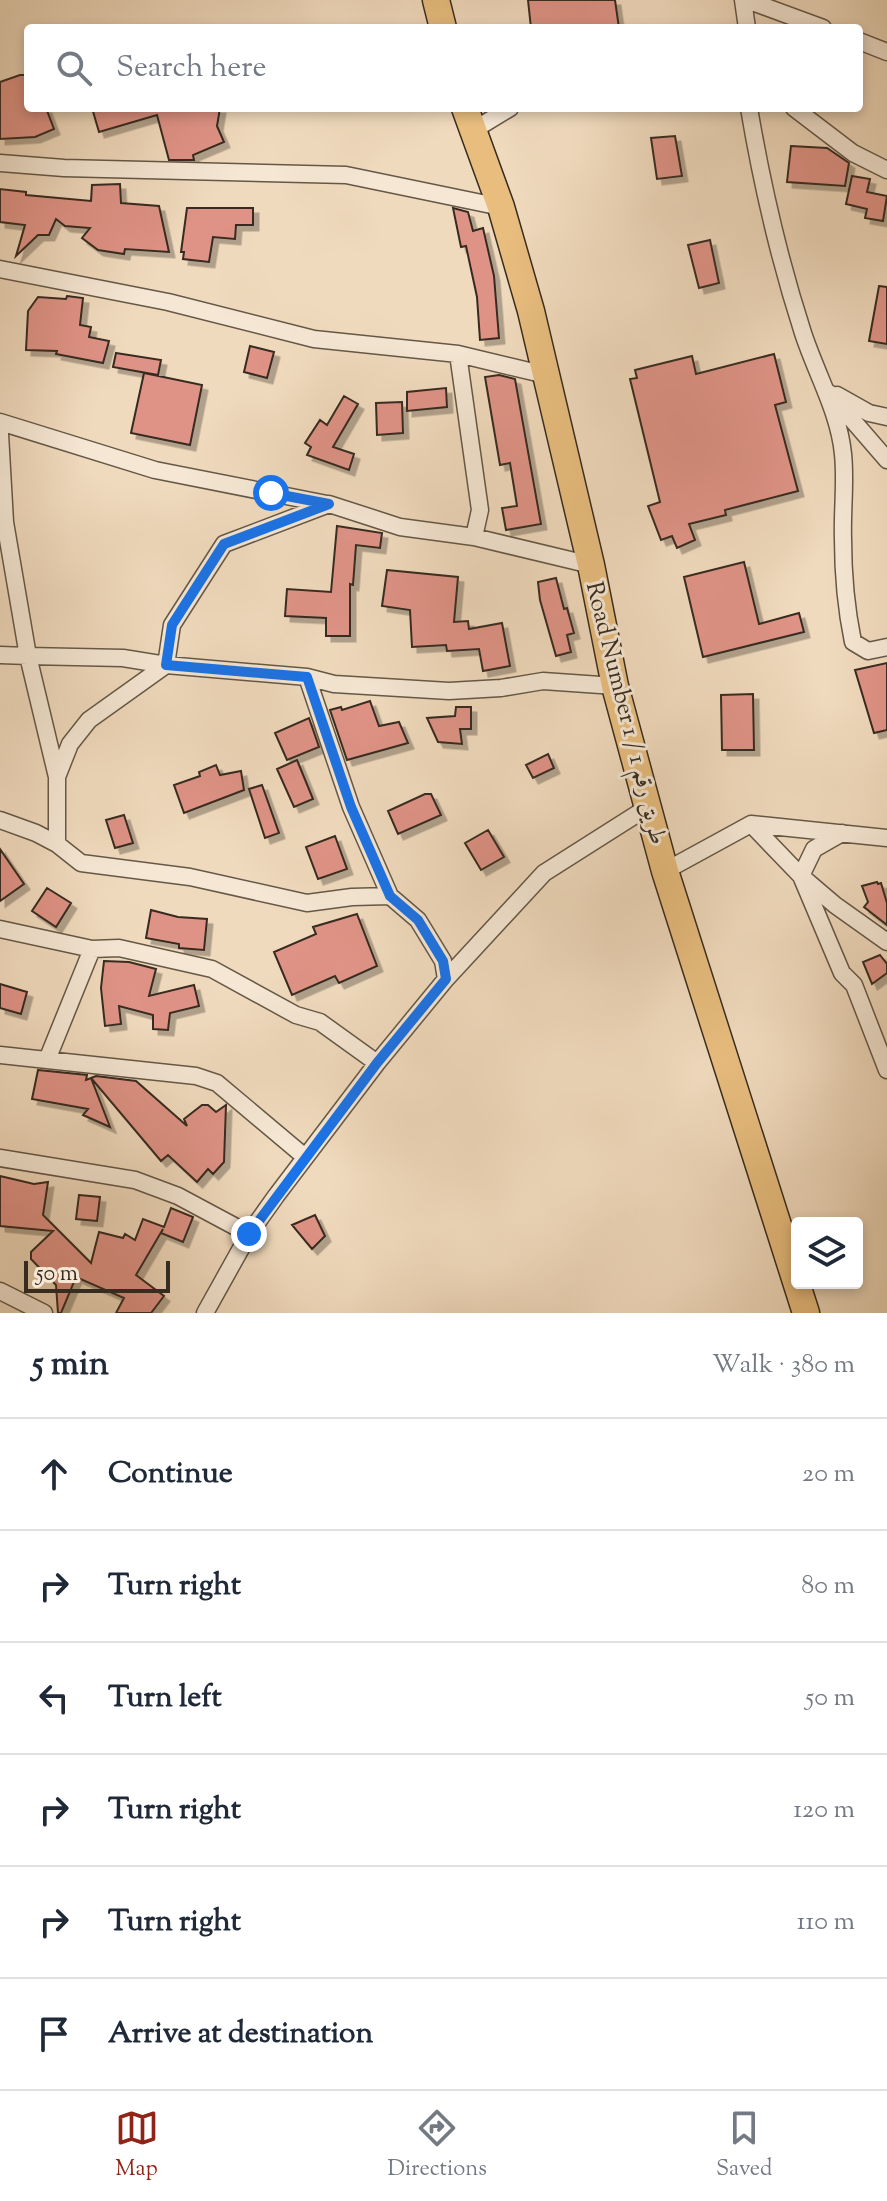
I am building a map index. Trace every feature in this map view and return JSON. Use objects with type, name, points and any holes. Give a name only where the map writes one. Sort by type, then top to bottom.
[{"type":"highway","points":[[436,0],[442,24]]},
{"type":"highway","name":"Road Number 1 / طريق رقم 1","points":[[469,119],[501,207],[531,311],[591,565],[615,686],[665,871],[806,1313]]},
{"type":"street","points":[[747,24],[745,0],[812,24]]},
{"type":"street","points":[[863,43],[887,52]]},
{"type":"street","points":[[469,119],[495,112]]},
{"type":"street","points":[[750,112],[760,176],[782,267],[807,347],[825,388],[843,453],[845,592],[853,642],[868,651],[887,647]]},
{"type":"street","points":[[799,112],[853,153],[887,170]]},
{"type":"street","points":[[0,163],[64,168],[346,175],[501,207]]},
{"type":"street","points":[[0,269],[168,302],[314,339],[458,354],[546,375]]},
{"type":"street","points":[[458,354],[480,510],[474,537]]},
{"type":"street","points":[[825,388],[869,413],[887,417]]},
{"type":"street","points":[[825,388],[887,460]]},
{"type":"street","points":[[0,422],[155,470],[329,504],[400,527],[474,537],[591,565]]},
{"type":"street","points":[[0,434],[3,522],[28,656],[57,777],[57,844]]},
{"type":"street","points":[[57,777],[70,744],[89,720],[166,665],[172,625],[224,544],[329,504]]},
{"type":"street","points":[[0,655],[123,658],[166,665],[307,677],[334,684],[449,691],[501,688],[543,681],[615,686]]},
{"type":"street","points":[[307,677],[351,807],[390,896],[418,920],[443,961],[446,979]]},
{"type":"street","points":[[205,1313],[249,1234],[377,1063],[446,979],[544,873],[648,807]]},
{"type":"street","points":[[0,820],[57,844],[81,863],[201,879],[307,903],[390,896]]},
{"type":"street","points":[[751,824],[801,876],[887,942]]},
{"type":"street","points":[[665,871],[751,824],[887,838]]},
{"type":"street","points":[[842,833],[814,849],[801,876],[842,973],[854,985],[887,1070]]},
{"type":"street","points":[[0,929],[92,949],[119,948],[212,969],[296,1015],[320,1022],[377,1063]]},
{"type":"street","points":[[47,1060],[92,949]]},
{"type":"street","points":[[0,1055],[196,1076],[217,1083],[305,1157]]},
{"type":"street","points":[[0,1158],[135,1180],[178,1196],[249,1234]]},
{"type":"street","points":[[0,1291],[44,1313]]},
{"type":"building","points":[[528,0],[615,0],[618,24],[531,24]]},
{"type":"building","points":[[24,75],[24,112],[48,112],[54,129],[35,137],[0,139],[0,82]]},
{"type":"building","points":[[93,112],[219,112],[217,126],[224,142],[193,155],[194,160],[169,160],[157,115],[99,132]]},
{"type":"building","points":[[675,136],[682,176],[657,179],[651,138]]},
{"type":"building","points":[[791,146],[827,148],[849,163],[845,186],[787,182]]},
{"type":"building","points":[[852,176],[870,179],[867,192],[887,196],[883,221],[865,218],[867,209],[846,204]]},
{"type":"building","points":[[120,184],[121,203],[159,206],[169,252],[125,249],[124,254],[98,250],[82,238],[90,228],[65,226],[56,219],[49,235],[38,235],[16,256],[25,225],[0,222],[0,189],[26,192],[26,195],[91,201],[92,185]]},
{"type":"building","points":[[187,208],[253,208],[253,225],[236,225],[235,239],[213,237],[209,262],[183,259],[184,252],[181,252]]},
{"type":"building","points":[[453,208],[468,212],[473,231],[483,228],[494,276],[499,338],[480,340],[477,297],[466,246],[461,247]]},
{"type":"building","points":[[710,240],[719,283],[699,288],[688,245]]},
{"type":"building","points":[[879,286],[887,287],[887,344],[869,341]]},
{"type":"building","points":[[67,296],[83,298],[80,325],[91,327],[89,337],[109,341],[103,363],[56,354],[57,351],[26,350],[28,311],[38,297],[66,299]]},
{"type":"building","points":[[250,346],[274,352],[267,378],[244,372]]},
{"type":"building","points":[[116,353],[161,360],[158,375],[113,367]]},
{"type":"building","points":[[774,354],[786,402],[775,405],[798,491],[725,510],[726,515],[689,524],[695,540],[677,548],[672,536],[661,540],[648,506],[660,502],[630,379],[637,378],[635,370],[692,356],[696,374]]},
{"type":"building","points":[[144,373],[202,385],[190,445],[131,433]]},
{"type":"building","points":[[499,375],[515,379],[541,524],[506,530],[502,508],[517,506],[510,463],[500,465],[485,377]]},
{"type":"building","points":[[446,388],[447,407],[407,411],[407,392]]},
{"type":"building","points":[[344,396],[358,404],[333,447],[354,454],[349,470],[307,455],[311,447],[305,443],[320,420],[327,425]]},
{"type":"building","points":[[402,402],[403,433],[377,435],[376,403]]},
{"type":"building","points":[[337,526],[382,533],[380,548],[356,545],[353,585],[350,584],[350,636],[326,636],[326,618],[285,616],[287,589],[331,592]]},
{"type":"building","points":[[744,562],[759,624],[799,613],[804,632],[703,657],[684,577]]},
{"type":"building","points":[[387,570],[458,577],[454,622],[468,621],[469,629],[502,623],[510,666],[483,671],[479,649],[447,651],[446,645],[412,647],[410,610],[382,606]]},
{"type":"building","points":[[556,578],[574,633],[567,635],[571,652],[556,656],[538,582]]},
{"type":"building","points":[[887,663],[887,730],[874,733],[855,670]]},
{"type":"building","points":[[753,694],[754,750],[722,750],[721,695]]},
{"type":"building","points":[[370,701],[379,726],[399,722],[408,743],[347,760],[330,710],[341,707],[342,710]]},
{"type":"building","points":[[456,707],[471,707],[471,729],[460,729],[462,744],[438,742],[427,718],[455,716]]},
{"type":"building","points":[[309,718],[319,747],[287,760],[275,733]]},
{"type":"building","points":[[548,754],[554,768],[533,778],[526,765]]},
{"type":"building","points":[[297,760],[313,799],[294,807],[277,769]]},
{"type":"building","points":[[216,765],[220,775],[241,771],[244,790],[184,813],[174,785],[200,776],[199,772]]},
{"type":"building","points":[[262,785],[279,833],[265,838],[249,789]]},
{"type":"building","points":[[431,794],[441,815],[398,834],[388,811]]},
{"type":"building","points":[[124,815],[133,843],[115,848],[106,820]]},
{"type":"building","points":[[488,830],[504,857],[481,870],[465,843]]},
{"type":"building","points":[[335,836],[347,869],[318,879],[306,847]]},
{"type":"building","points":[[0,849],[24,884],[0,901]]},
{"type":"building","points":[[881,883],[887,903],[887,925],[864,907],[868,902],[862,886]]},
{"type":"building","points":[[47,888],[71,903],[56,927],[32,911]]},
{"type":"building","points":[[151,910],[178,917],[207,919],[204,950],[179,948],[179,944],[146,938]]},
{"type":"building","points":[[357,914],[377,966],[339,983],[335,976],[292,995],[274,952],[316,934],[313,927]]},
{"type":"building","points":[[880,955],[887,964],[887,973],[872,984],[863,962]]},
{"type":"building","points":[[104,961],[129,962],[156,969],[149,996],[194,985],[199,1006],[170,1013],[168,1030],[153,1029],[153,1015],[119,1006],[121,1024],[105,1026],[101,988]]},
{"type":"building","points":[[0,984],[27,992],[21,1014],[0,1008]]},
{"type":"building","points":[[38,1070],[87,1075],[86,1080],[91,1078],[110,1127],[83,1115],[88,1109],[32,1099]]},
{"type":"building","points":[[91,1078],[136,1081],[187,1126],[184,1119],[202,1105],[208,1105],[216,1112],[226,1105],[224,1162],[213,1174],[208,1169],[197,1182],[168,1155],[161,1161]]},
{"type":"building","points":[[0,1176],[34,1184],[48,1182],[43,1215],[91,1263],[99,1232],[123,1238],[125,1234],[135,1240],[143,1219],[164,1227],[171,1208],[193,1217],[183,1242],[161,1233],[163,1229],[136,1275],[164,1296],[151,1313],[116,1313],[124,1298],[76,1277],[61,1313],[58,1313],[56,1285],[31,1259],[31,1252],[53,1231],[0,1226]]},
{"type":"building","points":[[79,1195],[100,1197],[97,1221],[76,1219]]},
{"type":"building","points":[[315,1215],[325,1236],[312,1249],[292,1225]]},
{"type":"route","points":[[249,1234],[377,1063],[446,979],[443,961],[418,920],[390,896],[351,807],[307,677],[166,665],[172,625],[224,544],[329,504],[271,493]]}]
